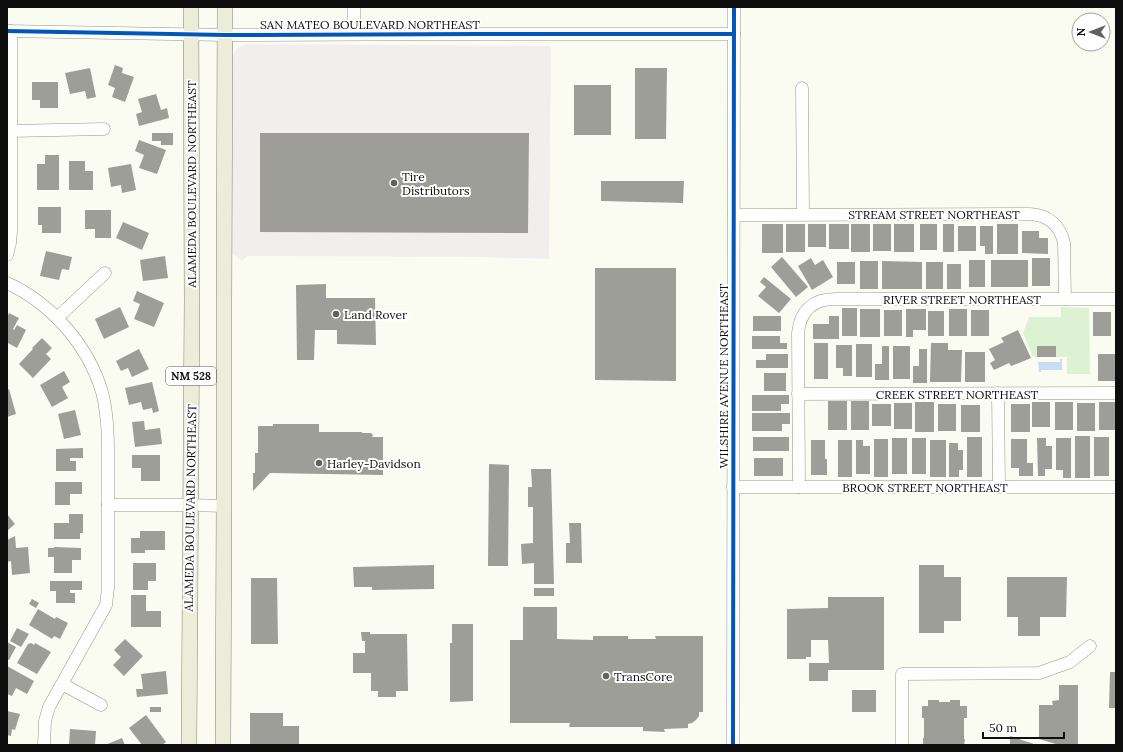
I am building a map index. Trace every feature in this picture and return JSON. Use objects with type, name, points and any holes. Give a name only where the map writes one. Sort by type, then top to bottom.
[{"type":"main road","name":"ALAMEDA BOULEVARD NORTHEAST","points":[[189,745],[189,556],[191,505],[192,300],[191,7]]},
{"type":"main road","name":"NM 528","points":[[223,745],[225,7]]},
{"type":"street","points":[[354,7],[354,34]]},
{"type":"street","name":"WILSHIRE AVENUE NORTHEAST","points":[[733,745],[734,7]]},
{"type":"street","name":"SAN MATEO BOULEVARD NORTHEAST","points":[[9,31],[225,35],[734,34]]},
{"type":"street","points":[[7,255],[11,237],[9,31]]},
{"type":"street","points":[[802,88],[803,214]]},
{"type":"street","points":[[11,131],[104,129]]},
{"type":"street","name":"STREAM STREET NORTHEAST","points":[[734,215],[1030,214],[1042,216],[1052,221],[1064,243],[1065,299]]},
{"type":"street","points":[[57,318],[105,273]]},
{"type":"street","points":[[7,283],[44,306],[72,335],[85,353],[98,381],[102,393],[107,421],[108,588],[106,605],[49,707],[44,728],[44,745]]},
{"type":"street","name":"RIVER STREET NORTHEAST","points":[[798,394],[799,326],[805,312],[810,307],[822,300],[1116,299]]},
{"type":"street","points":[[998,393],[999,487]]},
{"type":"street","name":"CREEK STREET NORTHEAST","points":[[798,394],[1116,393]]},
{"type":"street","points":[[798,394],[799,487]]},
{"type":"street","name":"BROOK STREET NORTHEAST","points":[[733,487],[1116,487]]},
{"type":"street","points":[[108,505],[224,506]]},
{"type":"street","points":[[902,745],[902,674],[1039,673],[1070,662],[1090,646]]},
{"type":"street","points":[[62,684],[101,705]]},
{"type":"shaded area","points":[[246,44],[551,46],[549,259],[477,257],[247,256],[242,261],[230,252],[231,59],[236,49]]},
{"type":"green space","points":[[1061,307],[1089,308],[1090,374],[1067,374],[1067,357],[1056,357],[1056,346],[1037,346],[1037,357],[1033,357],[1023,333],[1029,317],[1061,317]]},
{"type":"water","points":[[1060,359],[1062,359],[1062,370],[1041,370],[1041,372],[1039,372],[1038,362],[1060,362]]},
{"type":"building","points":[[115,65],[123,68],[122,73],[134,77],[125,102],[112,97],[115,88],[108,85]]},
{"type":"building","points":[[90,68],[96,97],[87,99],[85,91],[70,94],[65,73]]},
{"type":"building","points":[[635,68],[667,68],[666,139],[635,139]]},
{"type":"building","points":[[32,82],[58,82],[58,108],[40,108],[40,100],[32,100]]},
{"type":"building","points":[[574,85],[611,85],[611,135],[574,135]]},
{"type":"building","points":[[156,94],[161,110],[167,108],[169,118],[139,126],[136,114],[142,112],[138,99]]},
{"type":"building","points":[[152,133],[173,133],[173,145],[161,145],[161,141],[152,141]]},
{"type":"building","name":"Tire Distributors","points":[[260,133],[529,133],[528,233],[260,232]]},
{"type":"building","points":[[139,140],[166,150],[157,174],[139,168],[144,155],[135,151]]},
{"type":"building","points":[[45,155],[59,155],[59,190],[37,190],[37,164],[45,164]]},
{"type":"building","points":[[69,161],[85,161],[85,171],[93,171],[93,190],[69,190]]},
{"type":"building","points":[[131,164],[136,190],[122,193],[121,185],[111,187],[108,168]]},
{"type":"building","points":[[601,181],[684,181],[683,203],[601,201]]},
{"type":"building","points":[[38,207],[61,207],[61,233],[42,233],[42,225],[38,225]]},
{"type":"building","points":[[85,210],[111,210],[111,238],[95,238],[95,229],[85,229]]},
{"type":"building","points":[[123,222],[149,233],[142,250],[116,238]]},
{"type":"building","points":[[762,224],[783,224],[783,253],[762,253]]},
{"type":"building","points":[[786,224],[805,224],[805,252],[786,252]]},
{"type":"building","points":[[808,224],[826,224],[826,247],[808,247]]},
{"type":"building","points":[[829,224],[849,224],[849,249],[829,249]]},
{"type":"building","points":[[851,224],[870,224],[870,252],[851,252]]},
{"type":"building","points":[[873,224],[891,224],[891,251],[873,251]]},
{"type":"building","points":[[894,224],[914,224],[914,252],[894,252]]},
{"type":"building","points":[[920,224],[937,224],[937,250],[920,250]]},
{"type":"building","points":[[943,224],[954,224],[954,252],[943,252]]},
{"type":"building","points":[[997,224],[1018,224],[1018,254],[997,254]]},
{"type":"building","points":[[958,226],[976,226],[976,251],[958,251]]},
{"type":"building","points":[[980,226],[993,226],[993,254],[985,254],[985,246],[980,246]]},
{"type":"building","points":[[1022,231],[1039,231],[1039,238],[1048,238],[1048,254],[1022,253]]},
{"type":"building","points":[[46,251],[72,257],[69,270],[62,269],[59,280],[40,276]]},
{"type":"building","points":[[165,256],[168,278],[143,281],[140,260]]},
{"type":"building","points":[[782,257],[808,287],[796,297],[771,267]]},
{"type":"building","points":[[811,258],[815,265],[823,260],[833,277],[812,290],[798,266]]},
{"type":"building","points":[[1032,258],[1050,258],[1050,286],[1032,286]]},
{"type":"building","points":[[969,260],[985,260],[985,287],[969,287]]},
{"type":"building","points":[[991,260],[1028,260],[1028,287],[991,287]]},
{"type":"building","points":[[860,261],[878,261],[878,289],[860,289]]},
{"type":"building","points":[[882,261],[922,262],[922,289],[882,289]]},
{"type":"building","points":[[837,262],[855,262],[855,284],[837,284]]},
{"type":"building","points":[[926,262],[943,262],[943,289],[926,289]]},
{"type":"building","points":[[947,264],[961,264],[961,289],[947,289]]},
{"type":"building","points":[[595,268],[676,268],[676,381],[595,380]]},
{"type":"building","points":[[764,277],[791,299],[779,313],[758,296],[766,287],[760,282]]},
{"type":"building","name":"Land Rover","points":[[326,284],[326,298],[375,298],[376,345],[337,344],[337,330],[315,330],[314,360],[297,360],[296,285]]},
{"type":"building","points":[[137,291],[164,303],[154,327],[134,319],[140,304],[133,301]]},
{"type":"building","points":[[120,307],[129,327],[104,339],[95,319]]},
{"type":"building","points":[[842,308],[857,308],[857,336],[842,336]]},
{"type":"building","points":[[860,309],[880,309],[880,337],[860,337]]},
{"type":"building","points":[[906,309],[926,309],[926,330],[913,330],[913,337],[906,337]]},
{"type":"building","points":[[949,309],[967,309],[967,336],[949,336]]},
{"type":"building","points":[[884,310],[902,310],[902,336],[884,336]]},
{"type":"building","points":[[971,310],[989,310],[989,336],[971,336]]},
{"type":"building","points":[[928,311],[944,311],[944,336],[928,336]]},
{"type":"building","points":[[1093,312],[1111,312],[1111,336],[1093,336]]},
{"type":"building","points":[[9,313],[19,318],[13,329],[14,330],[17,325],[26,330],[17,348],[8,343],[7,346],[7,318]]},
{"type":"building","points":[[753,316],[781,316],[781,331],[753,331]]},
{"type":"building","points":[[829,316],[839,316],[839,339],[813,339],[813,324],[829,324]]},
{"type":"building","points":[[1018,330],[1031,358],[1011,366],[1009,363],[994,370],[990,363],[995,360],[989,349],[1004,342],[1001,338]]},
{"type":"building","points":[[752,336],[780,336],[780,343],[787,343],[787,349],[752,349]]},
{"type":"building","points":[[42,338],[52,348],[46,354],[51,359],[33,378],[19,364]]},
{"type":"building","points":[[814,343],[828,343],[828,379],[814,379]]},
{"type":"building","points":[[931,343],[948,343],[948,350],[962,350],[961,382],[930,382]]},
{"type":"building","points":[[856,344],[872,344],[872,377],[856,377]]},
{"type":"building","points":[[836,345],[852,345],[852,376],[843,376],[843,368],[836,368]]},
{"type":"building","points":[[882,346],[889,346],[889,380],[875,380],[875,364],[882,364]]},
{"type":"building","points":[[893,346],[910,346],[910,379],[893,379]]},
{"type":"building","points":[[1037,346],[1056,346],[1056,357],[1037,357]]},
{"type":"building","points":[[139,349],[149,369],[132,377],[128,368],[121,371],[116,361]]},
{"type":"building","points":[[919,349],[927,349],[927,383],[913,383],[913,366],[919,366]]},
{"type":"building","points":[[965,352],[985,352],[985,382],[965,382]]},
{"type":"building","points":[[766,354],[788,354],[788,368],[756,368],[756,360],[766,360]]},
{"type":"building","points":[[1098,354],[1116,354],[1116,381],[1098,381]]},
{"type":"building","points":[[64,371],[70,382],[62,387],[68,398],[52,407],[40,385]]},
{"type":"building","points":[[764,373],[786,373],[786,391],[764,391]]},
{"type":"building","points":[[152,382],[159,411],[153,413],[152,408],[143,410],[141,402],[129,405],[125,388]]},
{"type":"building","points":[[9,389],[16,414],[7,417],[7,390]]},
{"type":"building","points":[[752,395],[789,395],[789,404],[781,404],[781,411],[752,411]]},
{"type":"building","points":[[828,401],[847,401],[847,430],[828,430]]},
{"type":"building","points":[[851,401],[869,401],[869,430],[851,430]]},
{"type":"building","points":[[915,402],[934,402],[934,432],[915,432]]},
{"type":"building","points":[[1032,402],[1050,402],[1050,427],[1032,427]]},
{"type":"building","points":[[1055,402],[1073,402],[1073,430],[1055,430]]},
{"type":"building","points":[[1099,402],[1116,402],[1116,430],[1099,430]]},
{"type":"building","points":[[894,403],[912,403],[912,429],[894,429]]},
{"type":"building","points":[[1077,403],[1095,403],[1095,431],[1077,431]]},
{"type":"building","points":[[872,404],[891,404],[891,426],[872,426]]},
{"type":"building","points":[[938,404],[956,404],[956,431],[938,431]]},
{"type":"building","points":[[1011,404],[1030,404],[1030,432],[1011,432]]},
{"type":"building","points":[[961,405],[980,405],[980,432],[961,432]]},
{"type":"building","points":[[75,410],[81,435],[64,439],[58,414]]},
{"type":"building","points":[[752,413],[790,413],[790,424],[782,424],[782,431],[752,431]]},
{"type":"building","points":[[144,421],[145,430],[160,428],[162,444],[135,447],[132,422]]},
{"type":"building","name":"Harley-Davidson","points":[[273,424],[319,424],[319,432],[362,432],[371,433],[373,435],[372,437],[383,437],[383,475],[270,473],[253,491],[255,453],[258,453],[258,426],[273,426]]},
{"type":"building","points":[[1075,436],[1090,436],[1090,478],[1075,478]]},
{"type":"building","points":[[753,437],[789,437],[789,451],[753,451]]},
{"type":"building","points":[[967,437],[982,437],[982,477],[967,477]]},
{"type":"building","points":[[1094,437],[1109,437],[1109,476],[1094,476]]},
{"type":"building","points":[[892,438],[907,438],[907,474],[892,474]]},
{"type":"building","points":[[912,438],[926,438],[926,474],[912,474]]},
{"type":"building","points":[[1037,438],[1046,438],[1046,446],[1052,446],[1052,469],[1045,469],[1045,476],[1038,476]]},
{"type":"building","points":[[1056,438],[1071,438],[1071,478],[1063,478],[1063,470],[1056,470]]},
{"type":"building","points":[[874,439],[888,439],[888,477],[874,477]]},
{"type":"building","points":[[1011,439],[1027,439],[1027,463],[1033,463],[1033,476],[1019,476],[1019,468],[1011,468]]},
{"type":"building","points":[[811,440],[825,440],[827,475],[811,475]]},
{"type":"building","points":[[838,440],[852,440],[852,477],[838,477]]},
{"type":"building","points":[[856,440],[863,440],[863,446],[870,446],[870,474],[856,474]]},
{"type":"building","points":[[930,440],[946,440],[946,477],[930,477]]},
{"type":"building","points":[[949,443],[958,443],[958,450],[963,450],[963,470],[959,470],[959,477],[949,477]]},
{"type":"building","points":[[83,448],[83,458],[70,458],[70,461],[76,461],[76,471],[56,471],[56,449]]},
{"type":"building","points":[[132,455],[160,455],[160,481],[141,481],[141,468],[132,468]]},
{"type":"building","points":[[754,458],[783,458],[783,476],[754,476]]},
{"type":"building","points":[[489,464],[509,465],[508,566],[488,566]]},
{"type":"building","points":[[531,469],[551,469],[554,584],[534,584],[534,563],[522,564],[521,544],[533,543],[533,507],[528,507],[528,487],[532,487]]},
{"type":"building","points":[[55,482],[82,482],[82,494],[70,494],[70,505],[55,505]]},
{"type":"building","points":[[7,514],[15,524],[7,531]]},
{"type":"building","points":[[69,514],[83,514],[83,533],[80,533],[80,539],[54,539],[54,523],[69,523]]},
{"type":"building","points":[[569,523],[581,523],[582,563],[566,563],[566,543],[570,543]]},
{"type":"building","points":[[140,531],[165,531],[165,550],[145,550],[145,553],[131,553],[131,538],[140,538]]},
{"type":"building","points":[[15,536],[16,548],[28,547],[30,573],[12,575],[11,561],[7,562],[7,540]]},
{"type":"building","points":[[48,548],[81,548],[81,560],[72,560],[72,573],[54,573],[54,557],[48,557]]},
{"type":"building","points":[[133,563],[156,563],[156,581],[148,581],[148,590],[133,590]]},
{"type":"building","points":[[434,565],[434,589],[372,590],[372,587],[354,587],[353,567]]},
{"type":"building","points":[[919,565],[944,565],[944,577],[961,577],[961,621],[944,621],[944,633],[919,633]]},
{"type":"building","points":[[1007,577],[1067,577],[1066,617],[1040,617],[1040,636],[1018,636],[1018,617],[1007,617]]},
{"type":"building","points":[[251,578],[277,578],[278,644],[251,644]]},
{"type":"building","points":[[50,581],[82,581],[82,590],[70,590],[70,593],[75,593],[75,603],[56,603],[56,591],[50,591]]},
{"type":"building","points":[[534,588],[554,588],[554,596],[534,596]]},
{"type":"building","points":[[131,595],[146,595],[146,611],[161,611],[161,627],[131,627]]},
{"type":"building","points":[[828,597],[884,597],[884,670],[828,670],[828,681],[809,681],[809,663],[829,663],[828,640],[811,640],[811,657],[806,657],[806,659],[787,659],[787,609],[828,608]]},
{"type":"building","points":[[32,599],[39,603],[36,608],[29,604]]},
{"type":"building","name":"TransCore","points":[[523,607],[557,607],[557,639],[593,640],[593,636],[628,636],[628,639],[656,639],[655,636],[703,636],[703,712],[699,712],[699,716],[696,720],[688,724],[688,728],[664,729],[665,732],[643,731],[643,727],[569,727],[570,723],[510,723],[510,640],[523,640]]},
{"type":"building","points":[[38,609],[55,619],[56,617],[68,623],[60,639],[54,636],[52,639],[29,625]]},
{"type":"building","points":[[452,624],[473,624],[473,701],[450,702],[450,643],[452,643]]},
{"type":"building","points":[[17,628],[29,634],[21,647],[10,641]]},
{"type":"building","points":[[361,632],[370,632],[370,634],[407,634],[408,691],[396,691],[396,697],[378,697],[378,691],[371,691],[371,673],[353,673],[353,653],[365,653],[365,641],[362,641]]},
{"type":"building","points":[[125,639],[143,656],[124,676],[113,665],[121,657],[114,650]]},
{"type":"building","points":[[7,642],[16,647],[9,660],[7,659]]},
{"type":"building","points":[[31,643],[34,645],[35,643],[51,652],[37,674],[17,663],[28,644]]},
{"type":"building","points":[[7,666],[34,681],[27,694],[16,688],[12,696],[7,694]]},
{"type":"building","points":[[166,671],[168,694],[137,697],[136,689],[143,689],[141,674]]},
{"type":"building","points":[[1110,672],[1116,672],[1116,708],[1109,708]]},
{"type":"building","points":[[1059,685],[1078,685],[1078,745],[1059,745],[1039,739],[1039,705],[1053,705],[1052,701],[1059,700]]},
{"type":"building","points":[[852,690],[876,690],[876,712],[852,712]]},
{"type":"building","points":[[928,700],[950,702],[950,700],[960,700],[960,706],[967,706],[967,718],[964,718],[964,745],[923,744],[924,718],[922,718],[922,706],[928,706]]},
{"type":"building","points":[[150,707],[161,707],[161,712],[150,712]]},
{"type":"building","points":[[7,711],[20,714],[15,730],[12,729],[11,736],[7,735]]},
{"type":"building","points":[[250,713],[283,713],[283,726],[299,726],[299,745],[250,745]]},
{"type":"building","points":[[146,715],[166,742],[162,745],[142,745],[129,728]]},
{"type":"building","points":[[70,729],[96,731],[95,745],[69,745]]},
{"type":"building","points":[[1010,736],[1037,745],[1010,745]]},
{"type":"building","points":[[122,738],[125,745],[105,745]]},
{"type":"cycle path","points":[[733,745],[734,7]]},
{"type":"cycle path","points":[[7,31],[225,35],[734,34]]},
{"type":"place","name":"Tire Distributors","points":[[394,183]]},
{"type":"place","name":"Land Rover","points":[[336,314]]},
{"type":"place","name":"Harley-Davidson","points":[[319,463]]},
{"type":"place","name":"TransCore","points":[[606,676]]}]
